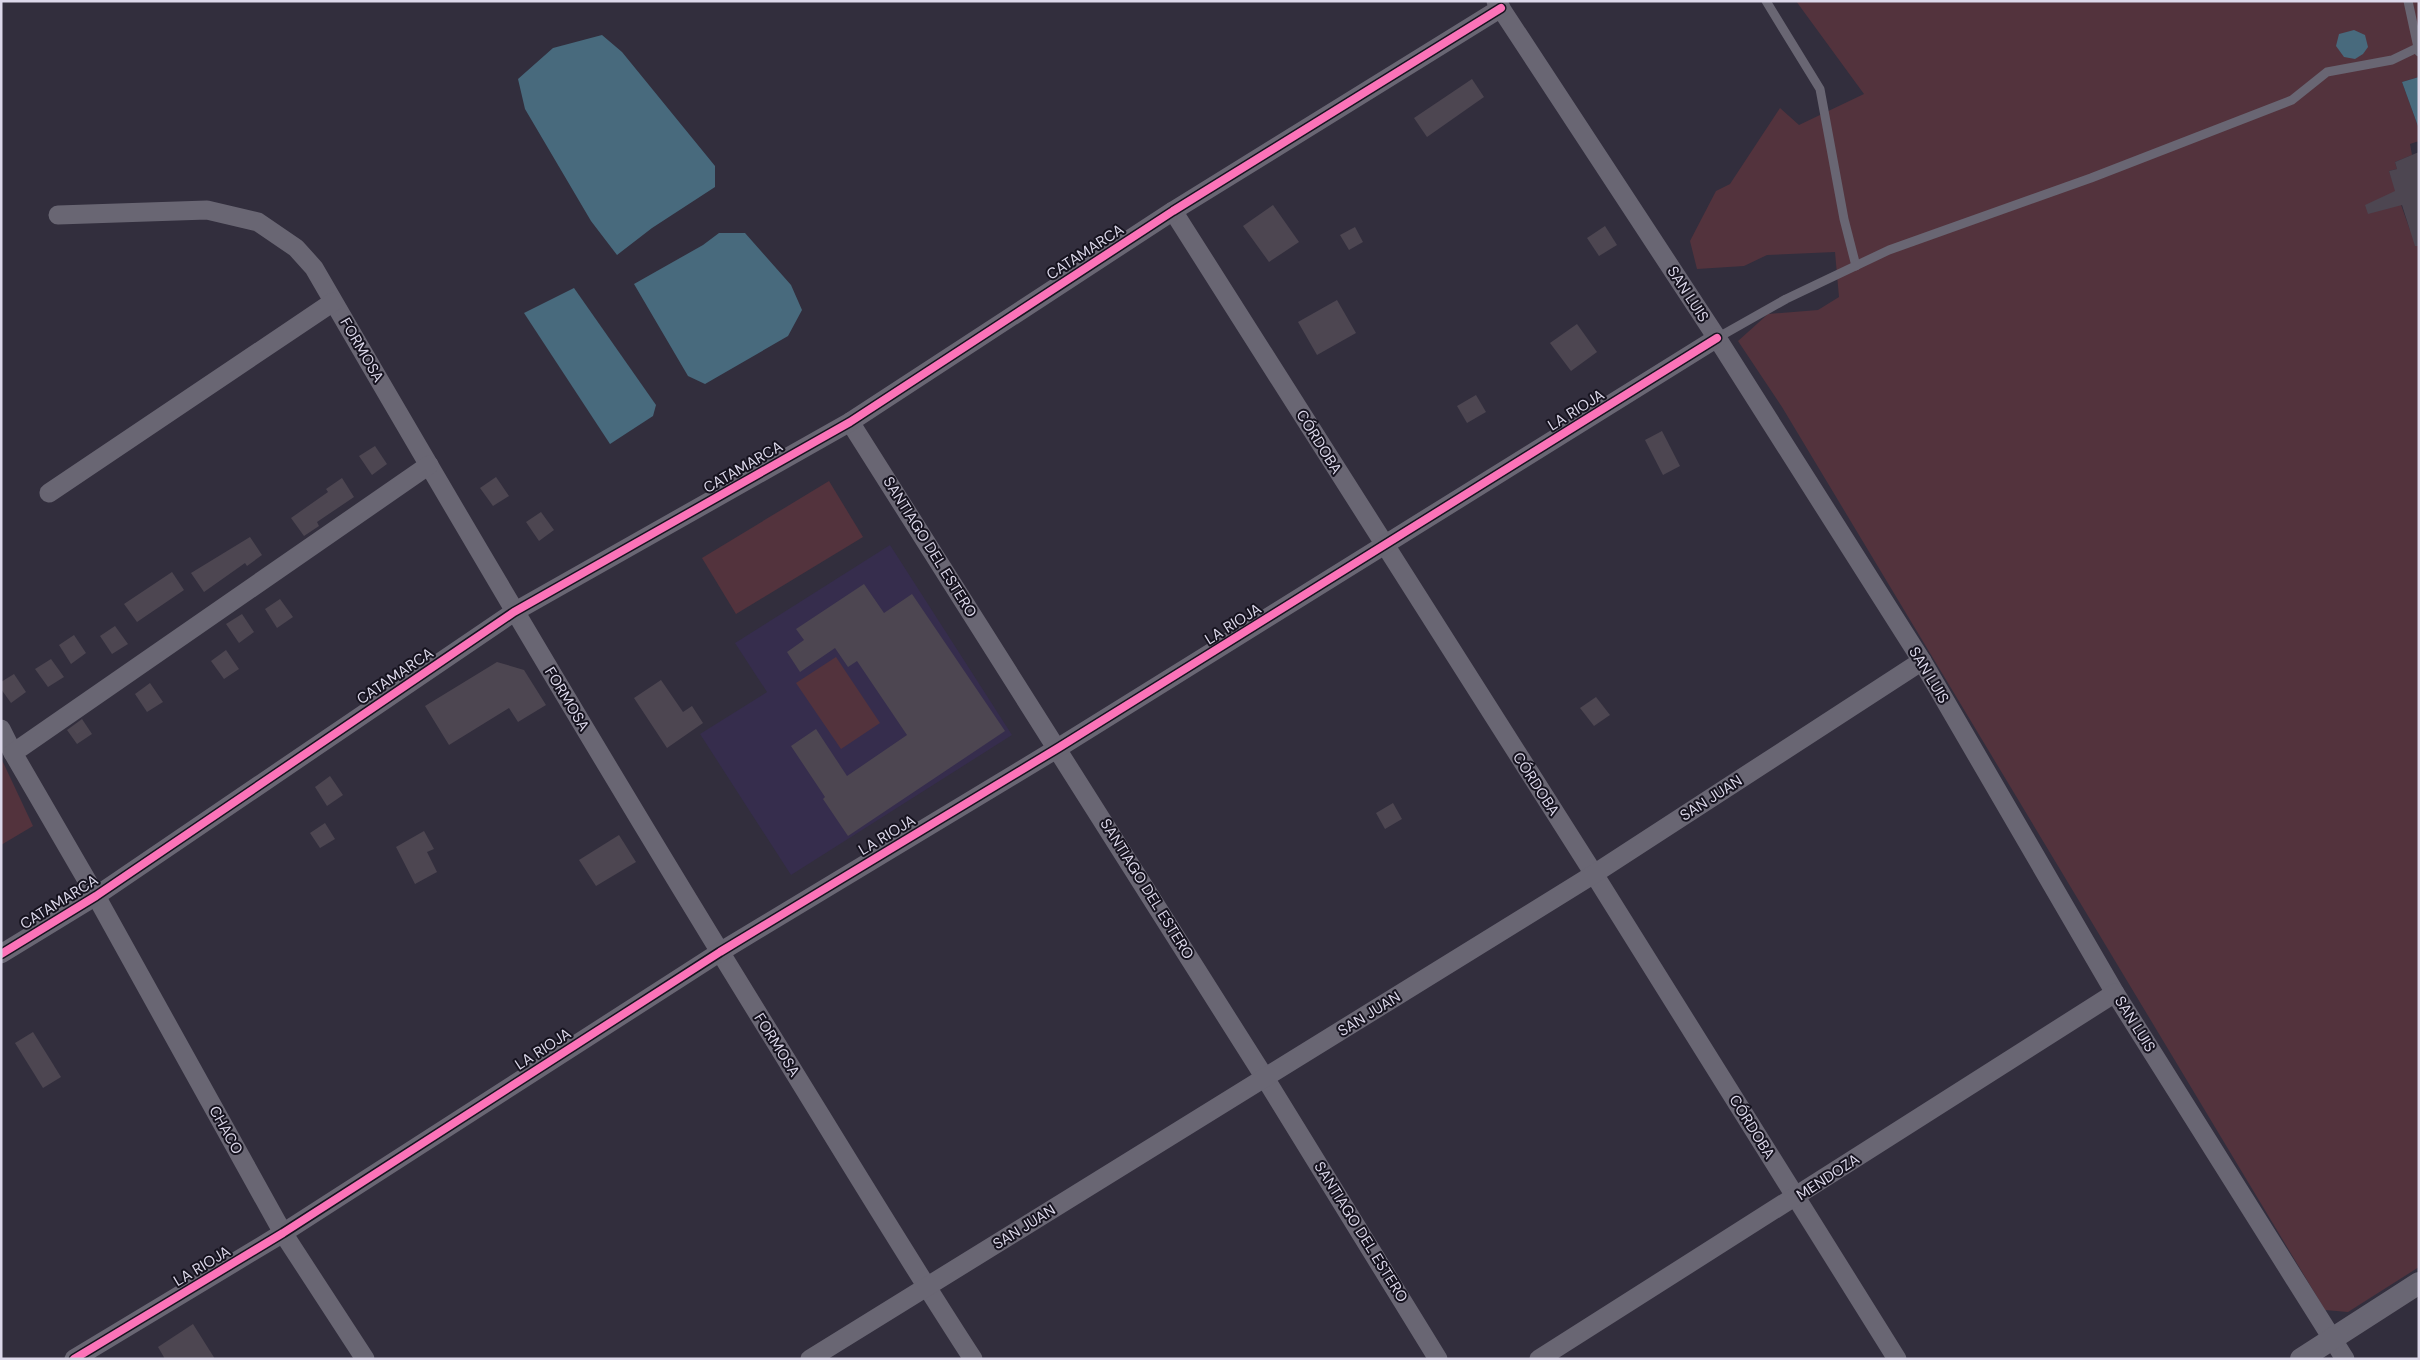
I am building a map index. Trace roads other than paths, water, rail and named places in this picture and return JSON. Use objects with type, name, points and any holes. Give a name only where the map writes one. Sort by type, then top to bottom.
[{"type":"street","name":"CATAMARCA","points":[[1,954],[96,896],[514,612],[850,422],[1173,211],[1498,5]]},
{"type":"street","name":"SAN LUIS","points":[[1498,5],[1717,338],[1922,661],[2116,993],[2345,1359]]},
{"type":"street","name":"FORMOSA","points":[[58,215],[207,210],[258,222],[296,248],[314,268],[514,612],[720,952],[926,1287],[973,1359]]},
{"type":"street","name":"CÓRDOBA","points":[[1173,211],[1594,874],[1897,1359]]},
{"type":"street","points":[[49,493],[333,302]]},
{"type":"street","name":"LA RIOJA","points":[[74,1359],[283,1233],[720,952],[1058,748],[1717,338]]},
{"type":"street","name":"SANTIAGO DEL ESTERO","points":[[850,422],[1058,748],[1438,1359]]},
{"type":"street","points":[[13,753],[429,465]]},
{"type":"street","name":"SAN JUAN","points":[[810,1359],[1594,874],[1922,661]]},
{"type":"street","name":"CHACO","points":[[1,729],[283,1233],[365,1359]]},
{"type":"street","name":"MENDOZA","points":[[1540,1359],[2116,993]]},
{"type":"street","points":[[2301,1359],[2419,1283]]},
{"type":"lane","points":[[1766,1],[1820,89],[1844,220],[1856,266]]},
{"type":"lane","points":[[1717,338],[1786,299],[1889,250],[2091,178],[2292,100],[2327,72],[2392,60],[2418,50],[2408,1]]},
{"type":"water","points":[[2354,30],[2365,35],[2368,47],[2363,54],[2355,59],[2344,57],[2336,46],[2339,34]]},
{"type":"water","points":[[602,35],[622,52],[715,166],[715,187],[652,228],[617,255],[591,221],[525,109],[518,79],[553,48]]},
{"type":"water","points":[[2419,77],[2419,129],[2402,82]]},
{"type":"water","points":[[719,233],[745,233],[791,285],[802,310],[788,336],[705,384],[688,376],[634,284],[703,245]]},
{"type":"water","points":[[574,288],[656,405],[653,416],[610,444],[524,313]]}]
